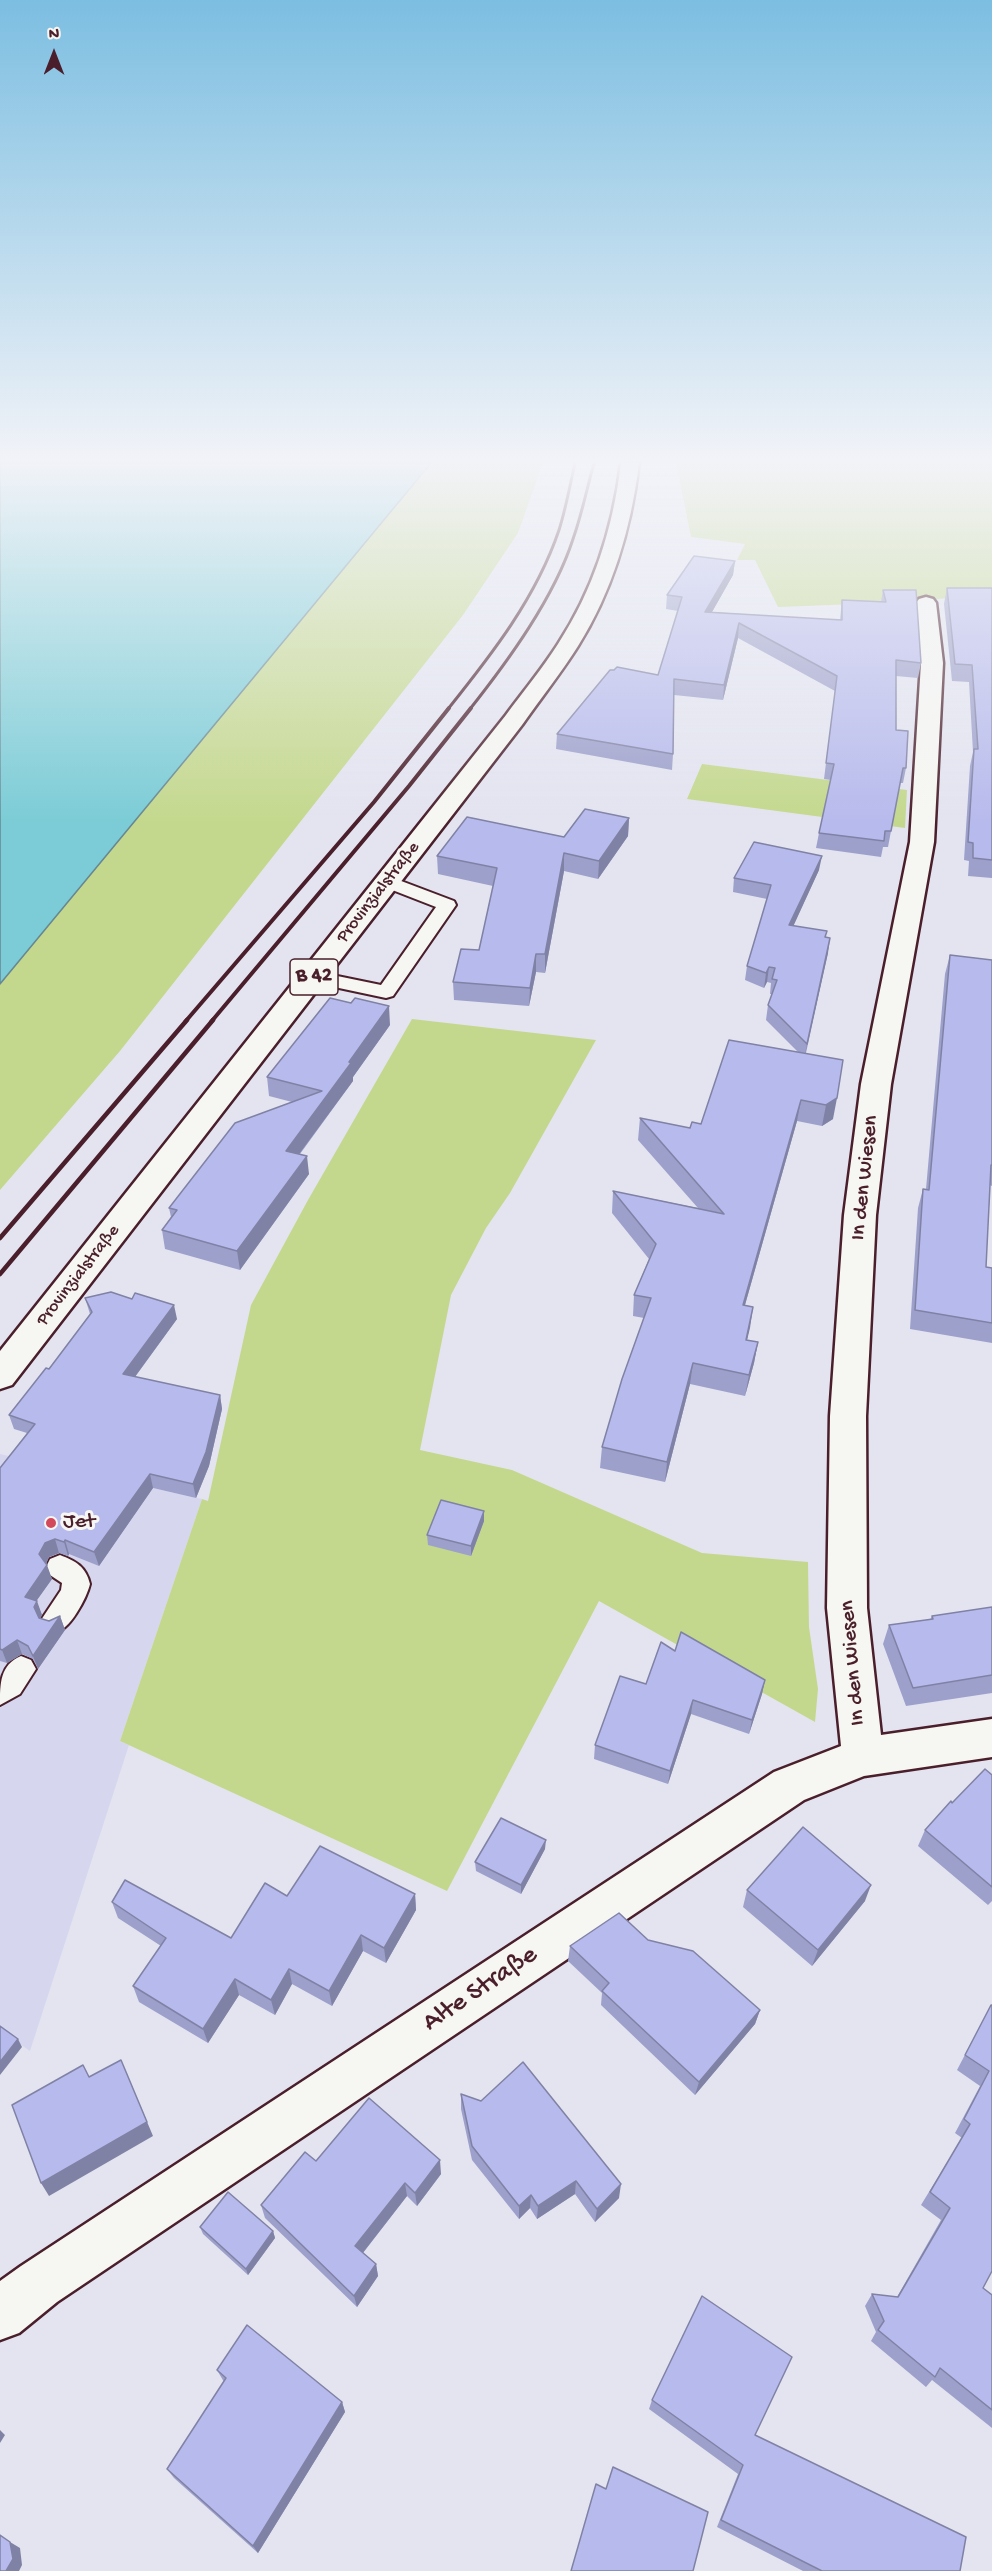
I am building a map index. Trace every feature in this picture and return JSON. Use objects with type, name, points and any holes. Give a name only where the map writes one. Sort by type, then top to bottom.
[{"type":"street","name":"Provinzialstraße","points":[[0,1376],[514,720],[568,644],[599,583]]},
{"type":"street","name":"In den Wiesen","points":[[863,1757],[847,1608],[848,1416],[860,1215],[876,1084],[922,842],[932,663],[926,603]]},
{"type":"street","name":"Alte Straße","points":[[0,2314],[58,2271],[789,1786],[863,1757],[992,1738]]},
{"type":"lane","points":[[313,977],[386,992],[447,905],[388,882]]},
{"type":"lane","points":[[55,1620],[77,1586],[72,1572],[60,1567]]},
{"type":"lane","points":[[0,1692],[10,1685],[21,1669]]},
{"type":"shaded area","points":[[0,1454],[202,1499],[120,1741],[129,1745],[30,2051],[0,2030]]},
{"type":"green space","points":[[332,583],[484,583],[463,615],[120,1051],[0,1190],[0,984]]},
{"type":"green space","points":[[766,583],[992,583],[992,595],[883,603],[778,607]]},
{"type":"green space","points":[[702,764],[907,790],[905,828],[687,799]]},
{"type":"green space","points":[[412,1019],[596,1040],[510,1193],[486,1228],[451,1295],[420,1450],[512,1470],[702,1553],[808,1562],[809,1627],[818,1689],[815,1722],[599,1601],[447,1891],[120,1741],[202,1499],[208,1501],[251,1305],[308,1200]]},
{"type":"water","points":[[0,583],[332,583],[0,984]]},
{"type":"building","points":[[675,583],[722,583],[705,612],[842,620],[842,600],[886,602],[883,590],[916,590],[921,663],[896,660],[896,730],[908,731],[906,768],[903,768],[891,831],[885,831],[884,841],[819,833],[834,764],[826,763],[837,676],[739,623],[724,685],[674,679],[673,754],[557,734],[610,670],[617,667],[658,675],[682,597],[667,595]]},
{"type":"building","points":[[947,588],[992,588],[992,860],[973,858],[973,843],[968,842],[974,749],[978,749],[972,665],[955,664]]},
{"type":"building","points":[[585,809],[629,818],[599,861],[564,853],[545,954],[536,954],[530,988],[453,982],[461,949],[479,950],[497,868],[437,856],[467,817],[564,837]]},
{"type":"building","points":[[754,842],[822,856],[789,925],[827,931],[825,937],[830,938],[807,1044],[768,1005],[777,980],[772,979],[775,968],[769,967],[766,973],[747,966],[771,885],[734,878]]},
{"type":"building","points":[[950,955],[992,960],[992,1165],[986,1267],[992,1268],[992,1323],[915,1310],[923,1189],[929,1190]]},
{"type":"building","points":[[330,998],[351,1003],[355,998],[389,1006],[349,1062],[351,1063],[286,1151],[307,1156],[237,1251],[162,1230],[177,1210],[169,1208],[235,1123],[322,1091],[267,1077]]},
{"type":"building","points":[[729,1040],[843,1060],[837,1098],[826,1105],[801,1100],[743,1305],[753,1307],[746,1340],[758,1342],[749,1375],[693,1363],[667,1462],[602,1447],[622,1379],[651,1298],[634,1295],[656,1244],[613,1191],[724,1214],[640,1118],[690,1128],[692,1122],[701,1124]]},
{"type":"building","points":[[111,1292],[132,1299],[135,1293],[174,1305],[123,1374],[220,1395],[206,1452],[193,1484],[150,1474],[94,1552],[65,1540],[64,1542],[55,1539],[45,1543],[39,1554],[47,1565],[25,1597],[37,1601],[34,1607],[39,1618],[49,1621],[60,1616],[33,1656],[28,1646],[17,1640],[2,1650],[0,1649],[0,1468],[35,1424],[9,1415],[46,1368],[49,1369],[92,1312],[85,1298]]},
{"type":"building","points":[[441,1500],[484,1511],[471,1546],[427,1535]]},
{"type":"building","points":[[992,1607],[992,1675],[913,1688],[889,1625]]},
{"type":"building","points":[[681,1632],[765,1680],[752,1720],[693,1700],[670,1771],[595,1745],[620,1676],[646,1684],[661,1642],[675,1651]]},
{"type":"building","points":[[985,1769],[992,1775],[992,1887],[925,1830]]},
{"type":"building","points":[[501,1818],[546,1840],[521,1885],[475,1862]]},
{"type":"building","points":[[803,1827],[871,1885],[818,1950],[747,1890]]},
{"type":"building","points":[[320,1846],[415,1894],[384,1948],[361,1935],[329,1991],[289,1969],[271,2000],[235,1979],[203,2029],[133,1986],[166,1938],[112,1902],[125,1880],[231,1938],[265,1883],[287,1896]]},
{"type":"building","points":[[619,1913],[648,1940],[693,1951],[760,2010],[699,2082],[602,1991],[609,1983],[570,1946]]},
{"type":"building","points":[[991,2005],[992,2271],[983,2288],[992,2295],[992,2410],[940,2368],[935,2377],[878,2330],[884,2321],[872,2294],[898,2297],[950,2208],[930,2192],[970,2124],[964,2119],[989,2071],[965,2055]]},
{"type":"building","points":[[0,2026],[18,2039],[0,2062]]},
{"type":"building","points":[[121,2060],[147,2122],[41,2183],[12,2105],[83,2065],[89,2077]]},
{"type":"building","points":[[523,2062],[621,2184],[597,2209],[576,2181],[538,2206],[531,2195],[519,2206],[472,2146],[461,2094],[481,2101]]},
{"type":"building","points":[[369,2098],[440,2160],[415,2193],[405,2183],[355,2246],[376,2264],[354,2296],[261,2205],[305,2152],[316,2161]]},
{"type":"building","points":[[228,2192],[273,2231],[246,2269],[200,2227]]},
{"type":"building","points":[[702,2296],[792,2357],[755,2435],[966,2537],[960,2571],[822,2571],[721,2520],[743,2465],[652,2400]]},
{"type":"building","points":[[247,2325],[342,2402],[253,2546],[167,2469],[226,2378],[217,2370]]},
{"type":"building","points":[[613,2467],[708,2512],[693,2571],[571,2571],[596,2484],[606,2489]]},
{"type":"building","points":[[0,2535],[10,2542],[13,2559],[6,2571],[0,2571]]},
{"type":"railway","points":[[448,709],[496,646],[536,583]]},
{"type":"railway","points":[[470,709],[529,628],[554,583]]},
{"type":"railway","points":[[185,1022],[374,802],[449,708]]},
{"type":"railway","points":[[211,1022],[409,786],[471,708]]},
{"type":"railway","points":[[0,1238],[187,1020]]},
{"type":"railway","points":[[0,1274],[213,1020]]},
{"type":"place","name":"Jet","points":[[51,1523]]}]
